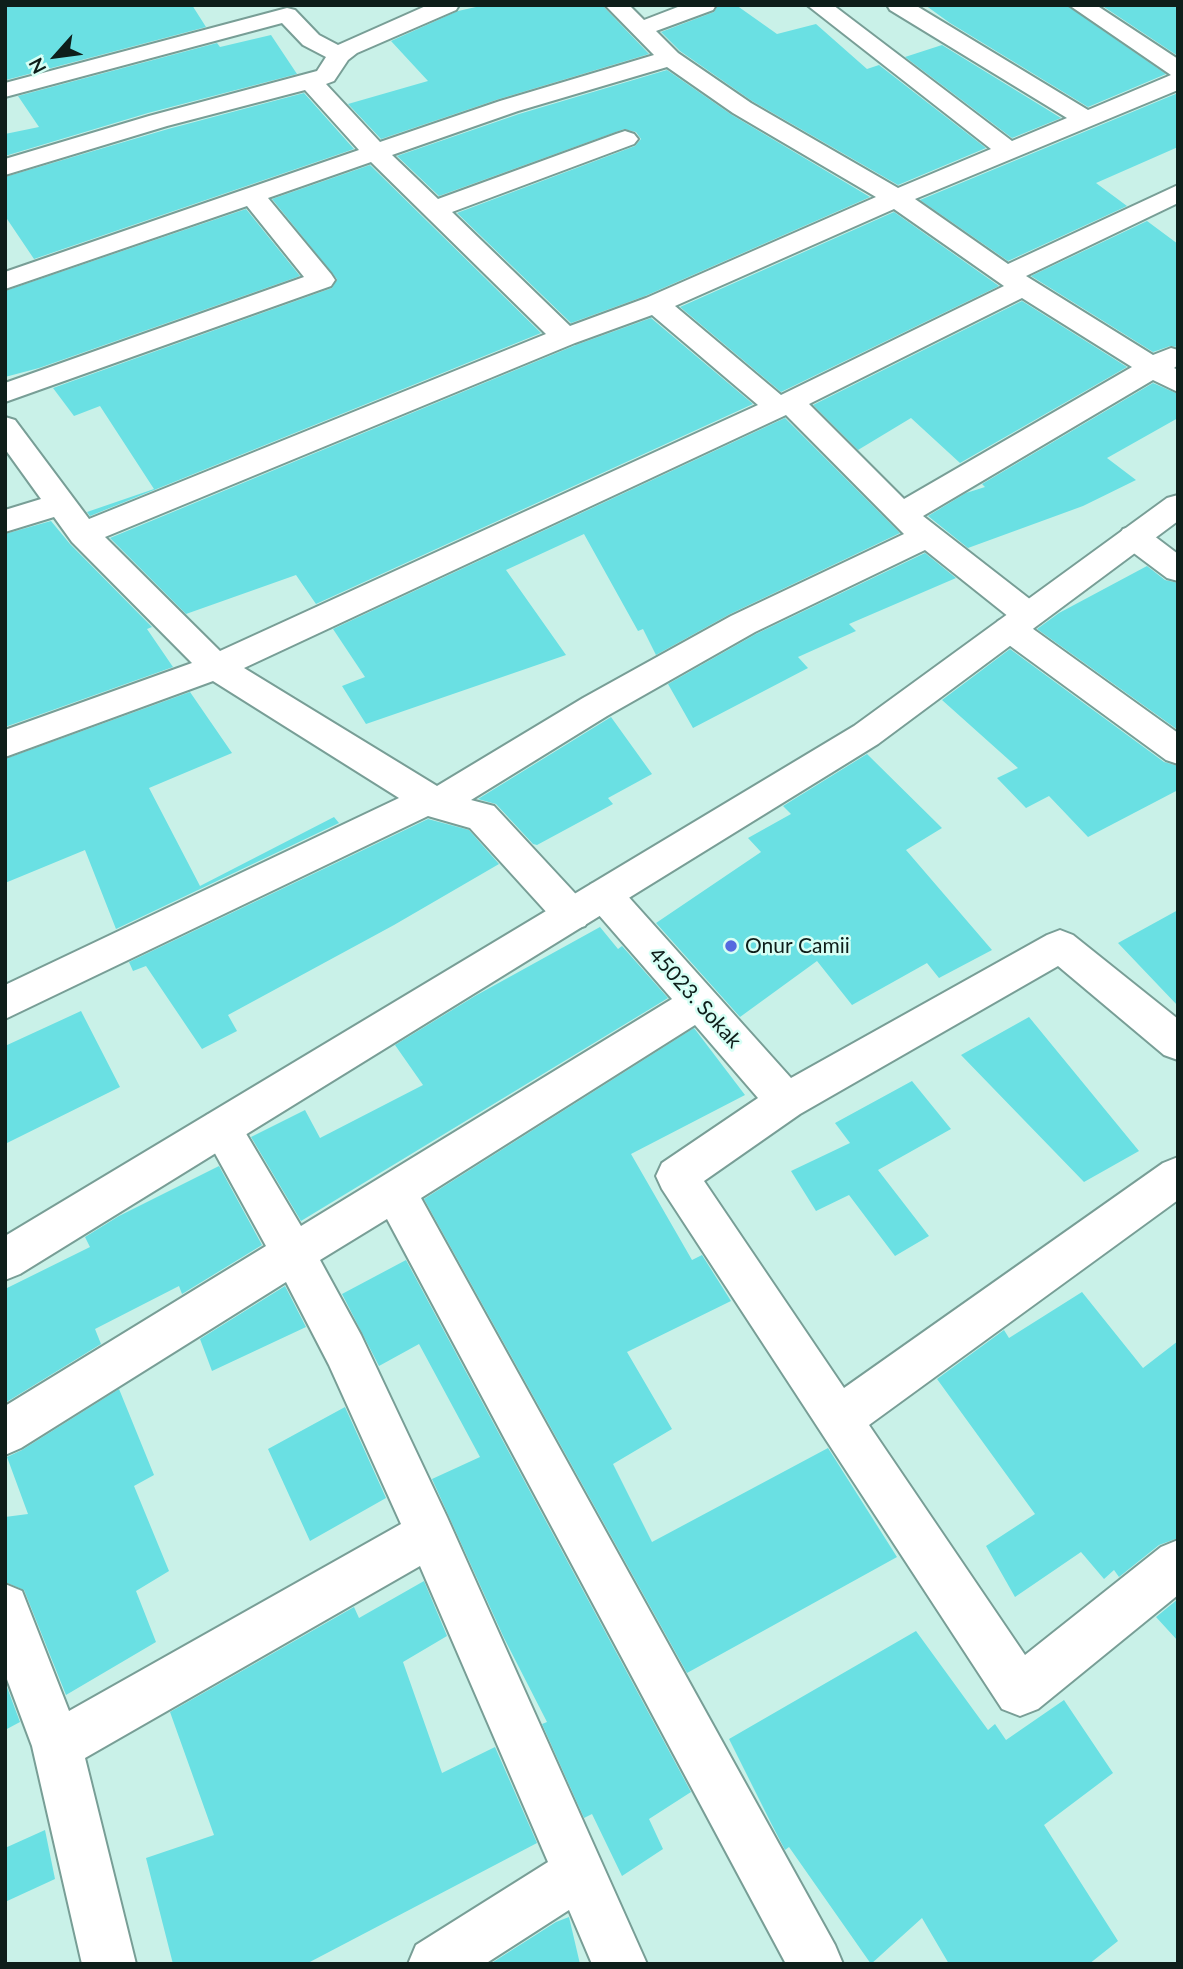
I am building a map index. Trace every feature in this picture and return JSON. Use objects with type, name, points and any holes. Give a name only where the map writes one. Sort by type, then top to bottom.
[{"type":"street","points":[[238,5],[255,24]]},
{"type":"street","points":[[5,167],[158,121],[311,82],[326,76],[339,55],[349,48],[448,5]]},
{"type":"street","points":[[616,5],[670,58],[741,107],[896,198],[1015,281],[1170,368]]},
{"type":"street","points":[[640,29],[705,5]]},
{"type":"street","points":[[824,10],[855,5]]},
{"type":"street","points":[[898,5],[1086,119]]},
{"type":"street","points":[[1080,5],[1178,70]]},
{"type":"street","points":[[824,10],[1009,151]]},
{"type":"street","points":[[5,90],[287,15],[312,40],[339,55]]},
{"type":"street","points":[[5,281],[572,85],[670,58]]},
{"type":"street","points":[[83,534],[565,337],[656,304],[896,198],[1178,81]]},
{"type":"street","points":[[311,82],[376,153],[565,337]]},
{"type":"street","points":[[436,209],[625,139]]},
{"type":"street","points":[[5,744],[216,667],[784,405],[1178,193]]},
{"type":"street","points":[[5,393],[321,280],[253,197]]},
{"type":"street","points":[[656,304],[784,405],[901,515],[929,535],[1019,622],[1178,751]]},
{"type":"street","points":[[901,515],[1170,368]]},
{"type":"street","points":[[5,427],[83,534],[216,667],[434,801],[481,816],[572,915]]},
{"type":"street","points":[[5,521],[60,504]]},
{"type":"street","points":[[5,1260],[866,735],[1178,505]]},
{"type":"street","points":[[5,1003],[434,801],[743,624],[929,535]]},
{"type":"street","points":[[1135,537],[1178,570]]},
{"type":"street","name":"45023. Sokak","points":[[604,895],[786,1101]]},
{"type":"street","points":[[1178,1043],[1060,946],[786,1101],[677,1176],[1020,1691],[1178,1564]]},
{"type":"street","points":[[5,1432],[700,1002]]},
{"type":"street","points":[[221,1128],[294,1254],[345,1350],[430,1534],[620,1964]]},
{"type":"street","points":[[840,1418],[1178,1176]]},
{"type":"street","points":[[394,1190],[816,1964]]},
{"type":"street","points":[[57,1746],[430,1534]]},
{"type":"street","points":[[5,1608],[57,1746],[109,1964]]},
{"type":"street","points":[[435,1964],[581,1872]]},
{"type":"building","points":[[5,5],[192,5],[206,27],[6,80]]},
{"type":"building","points":[[485,5],[602,5],[649,54],[499,99],[381,139],[348,104],[428,81],[391,41],[458,11]]},
{"type":"building","points":[[718,5],[736,5],[777,34],[816,24],[867,69],[879,65],[986,148],[898,185],[752,101],[680,51],[661,32],[714,12]]},
{"type":"building","points":[[925,5],[1066,5],[1166,74],[1088,107]]},
{"type":"building","points":[[1101,5],[1178,5],[1178,56]]},
{"type":"building","points":[[271,35],[297,74],[148,113],[5,156],[5,134],[39,127],[18,96],[217,43],[220,47]]},
{"type":"building","points":[[942,45],[1061,118],[1012,138],[905,57]]},
{"type":"building","points":[[667,70],[732,115],[870,197],[645,296],[571,323],[457,213],[635,146],[641,139],[636,132],[624,129],[439,196],[397,156],[519,114]]},
{"type":"building","points":[[304,93],[354,149],[34,259],[5,216],[5,177],[168,129]]},
{"type":"building","points":[[1178,93],[1178,147],[1096,183],[1127,206],[1008,261],[920,200]]},
{"type":"building","points":[[370,165],[541,333],[90,516],[87,512],[154,489],[100,406],[74,416],[53,388],[332,288],[337,279],[272,199]]},
{"type":"building","points":[[246,209],[300,276],[39,368],[5,377],[5,291]]},
{"type":"building","points":[[894,212],[999,286],[781,392],[680,307]]},
{"type":"building","points":[[1147,221],[1178,244],[1178,347],[1170,346],[1153,352],[1031,276]]},
{"type":"building","points":[[1022,301],[1127,367],[960,463],[911,418],[858,450],[813,405]]},
{"type":"building","points":[[651,318],[753,404],[316,604],[296,575],[186,614],[110,538],[576,345]]},
{"type":"building","points":[[1153,383],[1178,394],[1178,418],[1107,458],[1136,480],[1083,506],[968,548],[928,516],[966,493],[985,487],[982,484]]},
{"type":"building","points":[[785,418],[900,533],[730,614],[656,655],[643,629],[638,631],[584,534],[506,570],[566,655],[366,724],[342,686],[365,677],[333,629]]},
{"type":"building","points":[[51,521],[70,544],[152,627],[147,629],[173,667],[5,727],[5,534]]},
{"type":"building","points":[[925,553],[956,578],[849,624],[856,631],[798,657],[808,668],[693,728],[668,684],[756,634]]},
{"type":"building","points":[[1147,566],[1165,580],[1178,583],[1178,730],[1037,629],[1059,613]]},
{"type":"building","points":[[1010,649],[1164,762],[1178,766],[1178,790],[1088,837],[1049,796],[1026,808],[997,778],[1018,768],[942,700]]},
{"type":"building","points":[[190,692],[232,753],[149,788],[200,886],[334,817],[339,823],[116,929],[85,850],[5,883],[5,759]]},
{"type":"building","points":[[611,717],[652,774],[608,798],[613,804],[537,845],[533,844],[496,804],[478,799]]},
{"type":"building","points":[[867,754],[942,828],[906,850],[992,950],[939,978],[927,963],[852,1005],[817,961],[740,1017],[656,923],[761,852],[748,838],[791,814],[783,806]]},
{"type":"building","points":[[428,819],[469,830],[499,864],[394,925],[228,1015],[237,1031],[202,1049],[146,966],[133,971],[129,962]]},
{"type":"building","points":[[1178,910],[1178,1006],[1118,943]]},
{"type":"building","points":[[600,927],[618,949],[622,946],[668,998],[301,1221],[251,1137],[305,1110],[320,1138],[423,1085],[395,1045],[475,996]]},
{"type":"building","points":[[81,1011],[120,1087],[5,1144],[5,1046]]},
{"type":"building","points":[[1029,1017],[1139,1151],[1084,1182],[961,1055]]},
{"type":"building","points":[[694,1028],[745,1095],[631,1154],[692,1260],[702,1255],[731,1301],[627,1352],[672,1429],[613,1464],[652,1542],[828,1448],[897,1557],[687,1673],[424,1199]]},
{"type":"building","points":[[912,1081],[951,1129],[878,1170],[929,1236],[895,1256],[849,1195],[816,1211],[791,1171],[850,1143],[835,1123]]},
{"type":"building","points":[[219,1166],[262,1245],[182,1294],[179,1286],[95,1329],[101,1344],[5,1403],[5,1289],[90,1247],[85,1237],[119,1216]]},
{"type":"building","points":[[406,1260],[691,1792],[649,1819],[663,1849],[622,1876],[592,1814],[584,1818],[542,1724],[547,1722],[504,1638],[432,1479],[480,1457],[419,1344],[379,1366],[342,1294]]},
{"type":"building","points":[[285,1286],[306,1327],[212,1371],[200,1339]]},
{"type":"building","points":[[1082,1292],[1143,1368],[1178,1341],[1178,1538],[1159,1545],[1119,1577],[1114,1570],[1104,1579],[1081,1552],[1015,1597],[986,1546],[1035,1514],[937,1379],[1004,1330],[1009,1338]]},
{"type":"building","points":[[119,1389],[154,1475],[134,1486],[169,1571],[136,1591],[156,1642],[66,1695],[24,1590],[5,1582],[5,1517],[28,1514],[7,1457]]},
{"type":"building","points":[[345,1407],[386,1498],[310,1541],[268,1449]]},
{"type":"building","points":[[424,1581],[447,1636],[403,1662],[442,1773],[495,1747],[537,1843],[306,1964],[173,1964],[146,1858],[214,1835],[170,1712],[354,1607],[359,1618]]},
{"type":"building","points":[[1178,1599],[1178,1641],[1156,1617]]},
{"type":"building","points":[[916,1631],[988,1730],[995,1724],[1006,1740],[1064,1700],[1113,1773],[1044,1825],[1118,1941],[1089,1964],[949,1964],[922,1918],[871,1964],[789,1847],[785,1850],[772,1825],[729,1739]]},
{"type":"building","points":[[5,1682],[20,1722],[5,1730]]},
{"type":"building","points":[[45,1830],[55,1879],[5,1902],[5,1848]]},
{"type":"building","points":[[569,1917],[580,1964],[490,1964],[556,1922]]},
{"type":"place","name":"Onur Camii","points":[[731,946]]}]
